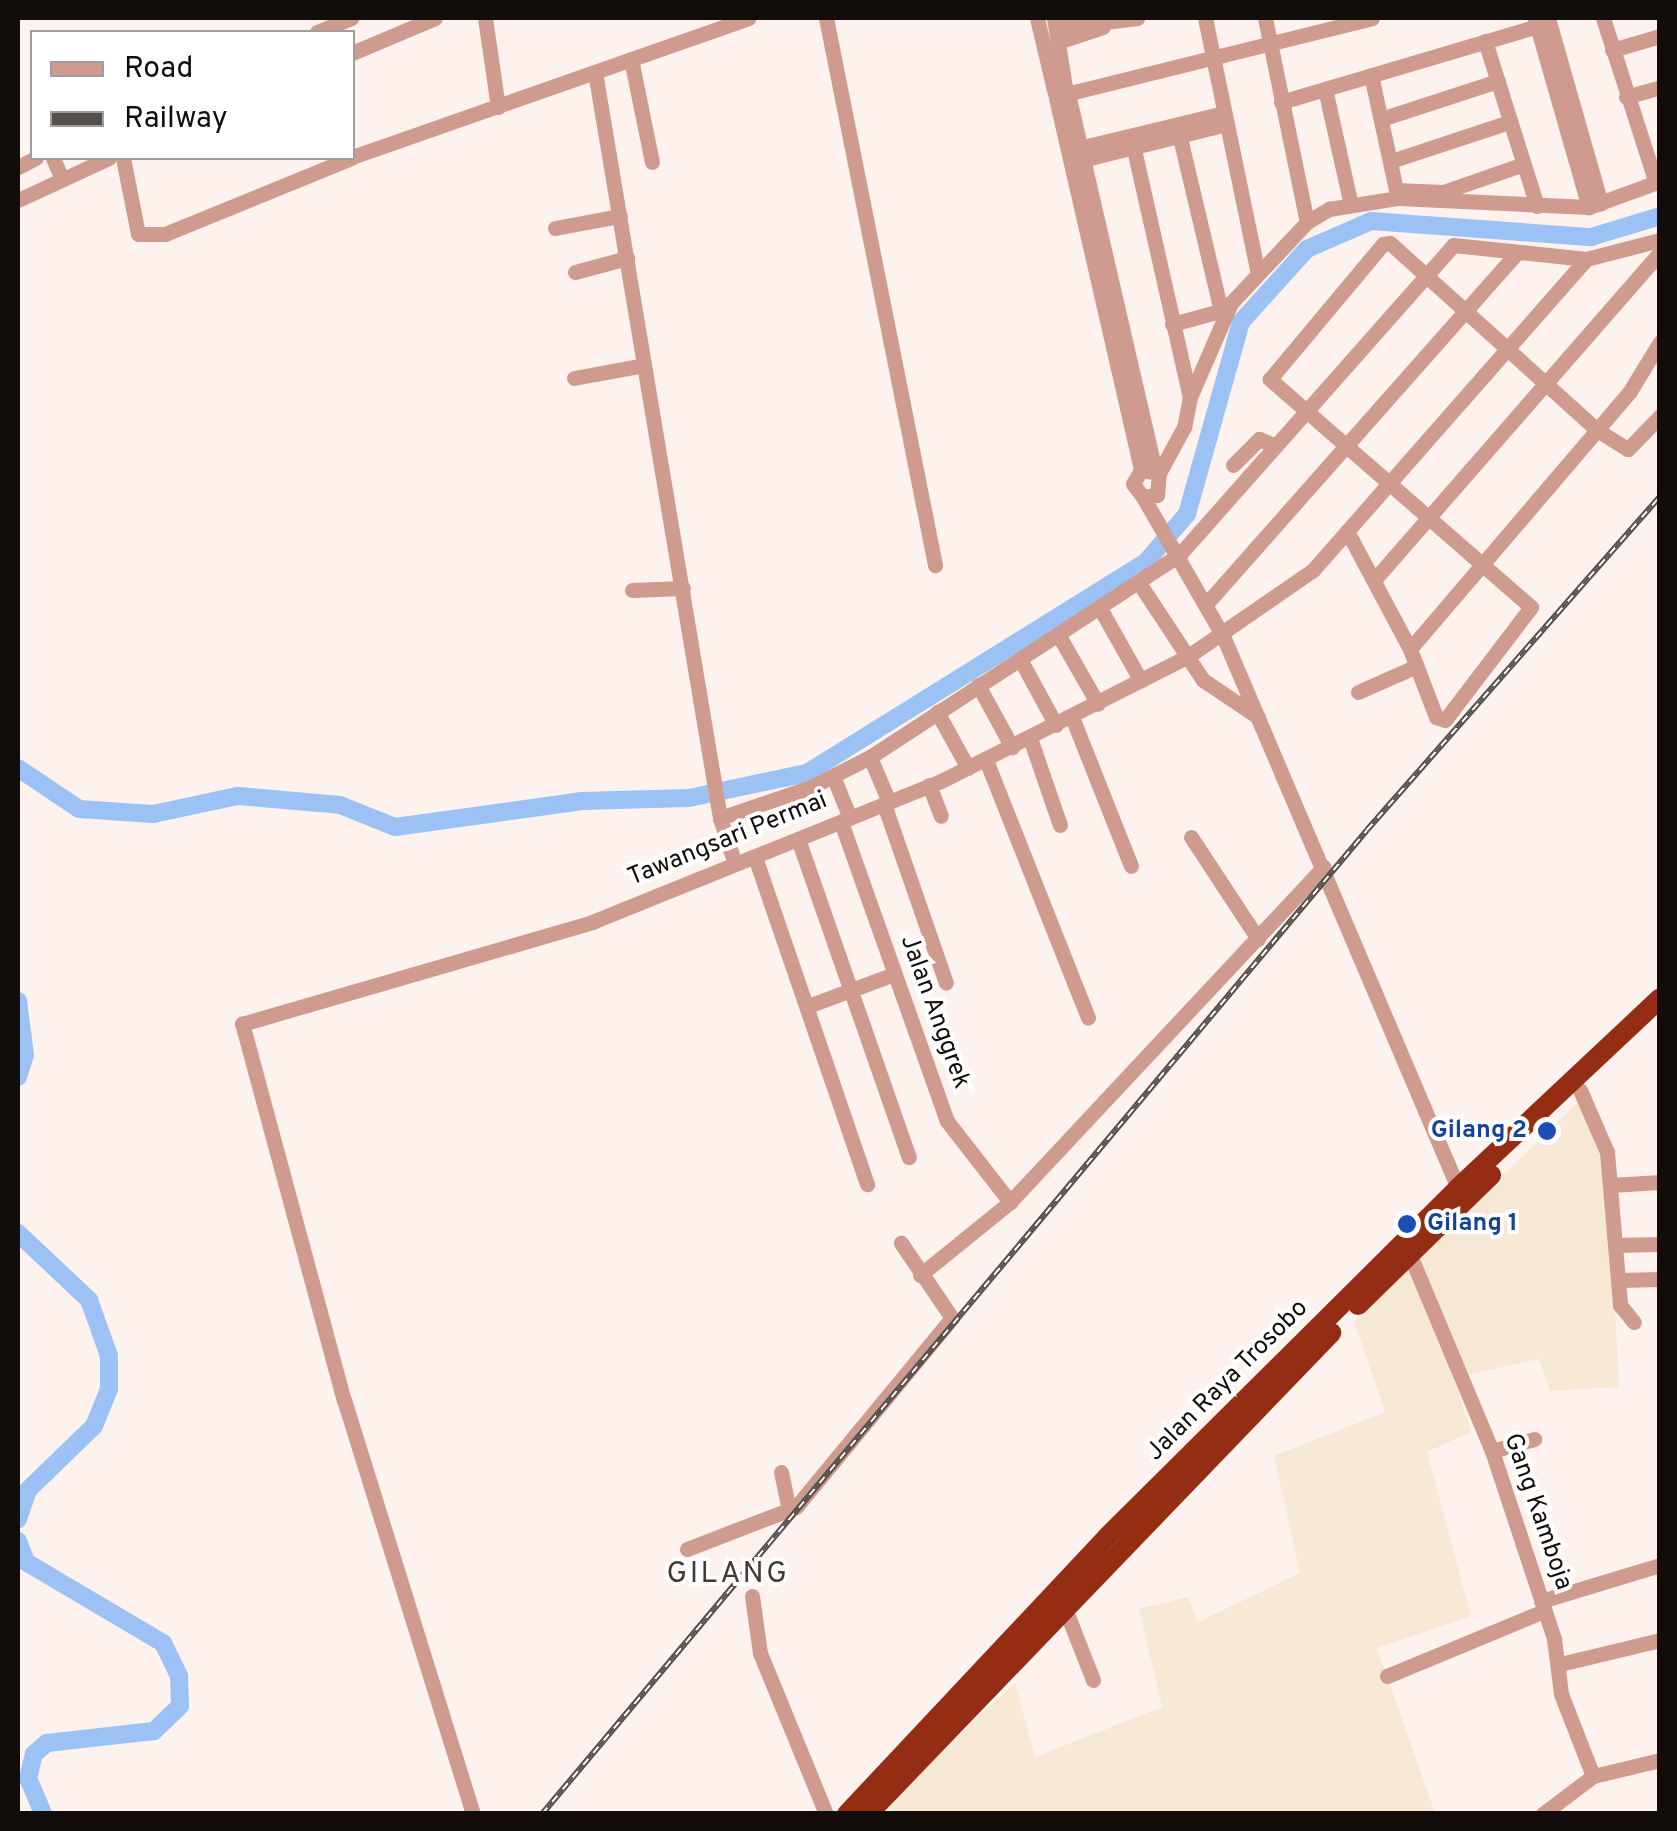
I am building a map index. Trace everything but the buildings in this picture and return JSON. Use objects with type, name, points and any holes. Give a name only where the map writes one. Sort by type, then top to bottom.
[{"type":"highway","name":"Jalan Raya Trosobo","points":[[847,1814],[1085,1576],[1216,1429],[1458,1188],[1660,998]]},
{"type":"highway","name":"Jalan Raya Trosobo","points":[[1103,1557],[1660,1016]]},
{"type":"highway","name":"Jalan Raya Trosobo","points":[[868,1814],[1066,1610],[1085,1576]]},
{"type":"street","points":[[323,30],[351,18]]},
{"type":"street","points":[[355,52],[433,18]]},
{"type":"street","points":[[486,18],[498,107]]},
{"type":"street","points":[[355,156],[631,60],[719,23],[748,18]]},
{"type":"street","points":[[826,18],[935,565]]},
{"type":"street","points":[[1037,18],[1080,154],[1090,225]]},
{"type":"street","points":[[1137,18],[1056,29],[1063,94],[1117,345],[1152,471],[1161,490],[1157,520]]},
{"type":"street","points":[[1205,18],[1258,270]]},
{"type":"street","points":[[1264,18],[1307,222]]},
{"type":"street","points":[[1063,94],[1270,47],[1372,18]]},
{"type":"street","points":[[1458,1188],[1223,636],[1177,550],[1133,484],[1152,471],[1184,427],[1190,397],[1221,313],[1307,222],[1350,201],[1595,205],[1658,182],[1626,98],[1603,18]]},
{"type":"street","points":[[1281,102],[1485,41],[1543,19],[1595,205]]},
{"type":"street","points":[[1612,50],[1660,36]]},
{"type":"street","points":[[1485,41],[1537,206]]},
{"type":"street","points":[[631,60],[652,162]]},
{"type":"street","points":[[594,72],[713,776],[735,864]]},
{"type":"street","points":[[1372,76],[1396,190],[1438,192],[1521,165]]},
{"type":"street","points":[[1382,118],[1498,81]]},
{"type":"street","points":[[1626,98],[1660,87]]},
{"type":"street","points":[[1325,89],[1350,201]]},
{"type":"street","points":[[1080,154],[1225,119]]},
{"type":"street","points":[[1391,161],[1509,122]]},
{"type":"street","points":[[1178,130],[1221,313]]},
{"type":"street","points":[[1132,142],[1190,397]]},
{"type":"street","points":[[54,160],[61,177]]},
{"type":"street","points":[[18,200],[104,160]]},
{"type":"street","points":[[123,160],[135,231],[165,234],[345,160]]},
{"type":"street","points":[[555,228],[620,216]]},
{"type":"street","points":[[720,815],[833,776],[870,757],[1139,583],[1177,550],[1423,273],[1457,243],[1586,259],[1660,240]]},
{"type":"street","points":[[1347,531],[1410,649],[1436,718],[1445,720],[1532,610],[1484,560],[1346,446],[1271,376],[1378,247],[1390,244],[1597,430],[1628,450],[1660,416]]},
{"type":"street","points":[[1207,603],[1517,252]]},
{"type":"street","points":[[1375,580],[1660,252]]},
{"type":"street","points":[[575,272],[628,258]]},
{"type":"street","points":[[1313,570],[1504,347],[1586,259]]},
{"type":"street","points":[[1172,324],[1221,313]]},
{"type":"street","points":[[1410,649],[1597,430],[1660,342]]},
{"type":"street","points":[[574,378],[644,365]]},
{"type":"street","points":[[1233,465],[1260,439],[1274,445]]},
{"type":"street","points":[[1143,497],[1161,490]]},
{"type":"street","points":[[1313,570],[1356,547]]},
{"type":"street","name":"Tawangsari Permai","points":[[473,1814],[344,1401],[241,1038],[242,1024],[261,1014],[592,922],[929,785],[1098,704],[1223,636],[1313,570]]},
{"type":"street","points":[[1139,583],[1216,692],[1258,717]]},
{"type":"street","points":[[632,590],[684,588]]},
{"type":"street","points":[[1101,610],[1141,681]]},
{"type":"street","points":[[1059,636],[1098,704]]},
{"type":"street","points":[[1020,659],[1056,725]]},
{"type":"street","points":[[1358,692],[1417,666]]},
{"type":"street","points":[[978,684],[1012,747]]},
{"type":"street","points":[[937,712],[968,768]]},
{"type":"street","points":[[1072,717],[1131,866]]},
{"type":"street","points":[[1030,738],[1060,825]]},
{"type":"street","points":[[870,757],[946,983]]},
{"type":"street","points":[[986,760],[1088,1018]]},
{"type":"street","name":"Jalan Anggrek","points":[[833,776],[894,974],[947,1121],[1010,1202]]},
{"type":"street","points":[[929,785],[941,816]]},
{"type":"street","points":[[1192,837],[1258,938]]},
{"type":"street","points":[[798,839],[908,1157]]},
{"type":"street","points":[[754,857],[868,1184]]},
{"type":"street","points":[[920,1274],[1010,1202],[1324,867]]},
{"type":"street","points":[[808,1006],[894,974]]},
{"type":"street","points":[[1580,1090],[1602,1132],[1611,1185],[1620,1305],[1634,1322]]},
{"type":"street","points":[[1611,1185],[1660,1182]]},
{"type":"street","points":[[687,1549],[790,1511],[952,1318],[900,1243]]},
{"type":"street","points":[[1615,1246],[1660,1244]]},
{"type":"street","name":"Gang Kamboja","points":[[1410,1255],[1492,1451],[1560,1664],[1561,1694],[1589,1782]]},
{"type":"street","points":[[1620,1280],[1660,1279]]},
{"type":"street","points":[[1492,1451],[1534,1438]]},
{"type":"street","points":[[781,1472],[790,1511]]},
{"type":"street","points":[[1387,1676],[1542,1606],[1660,1565]]},
{"type":"street","points":[[752,1596],[760,1653],[826,1814]]},
{"type":"street","points":[[1066,1610],[1093,1680]]},
{"type":"street","points":[[1560,1664],[1660,1640]]},
{"type":"street","points":[[1543,1814],[1589,1782],[1660,1760]]},
{"type":"shaded area","points":[[1585,1095],[1607,1136],[1619,1387],[1550,1391],[1539,1359],[1453,1378],[1471,1432],[1427,1452],[1471,1616],[1377,1648],[1435,1813],[894,1814],[888,1800],[1015,1683],[1035,1757],[1162,1707],[1139,1609],[1188,1597],[1198,1622],[1300,1573],[1274,1456],[1385,1412],[1354,1321]]},
{"type":"waterway","points":[[18,768],[79,809],[153,814],[238,796],[340,805],[395,827],[582,801],[689,798],[807,773],[1145,563],[1187,514],[1241,322],[1307,249],[1371,221],[1591,237],[1660,216]]},
{"type":"waterway","points":[[18,1001],[25,1055],[18,1077]]},
{"type":"waterway","points":[[18,1233],[89,1300],[109,1356],[109,1389],[94,1426],[28,1490],[18,1519]]},
{"type":"waterway","points":[[18,1541],[26,1562],[163,1643],[179,1676],[180,1706],[154,1731],[47,1743],[34,1754],[28,1778],[43,1814]]},
{"type":"railway","points":[[542,1814],[1367,830],[1660,497]]},
{"type":"place","name":"Gilang 2","points":[[1547,1131]]},
{"type":"place","name":"Gilang 1","points":[[1407,1224]]},
{"type":"district","name":"GILANG","points":[[728,1575]]}]
